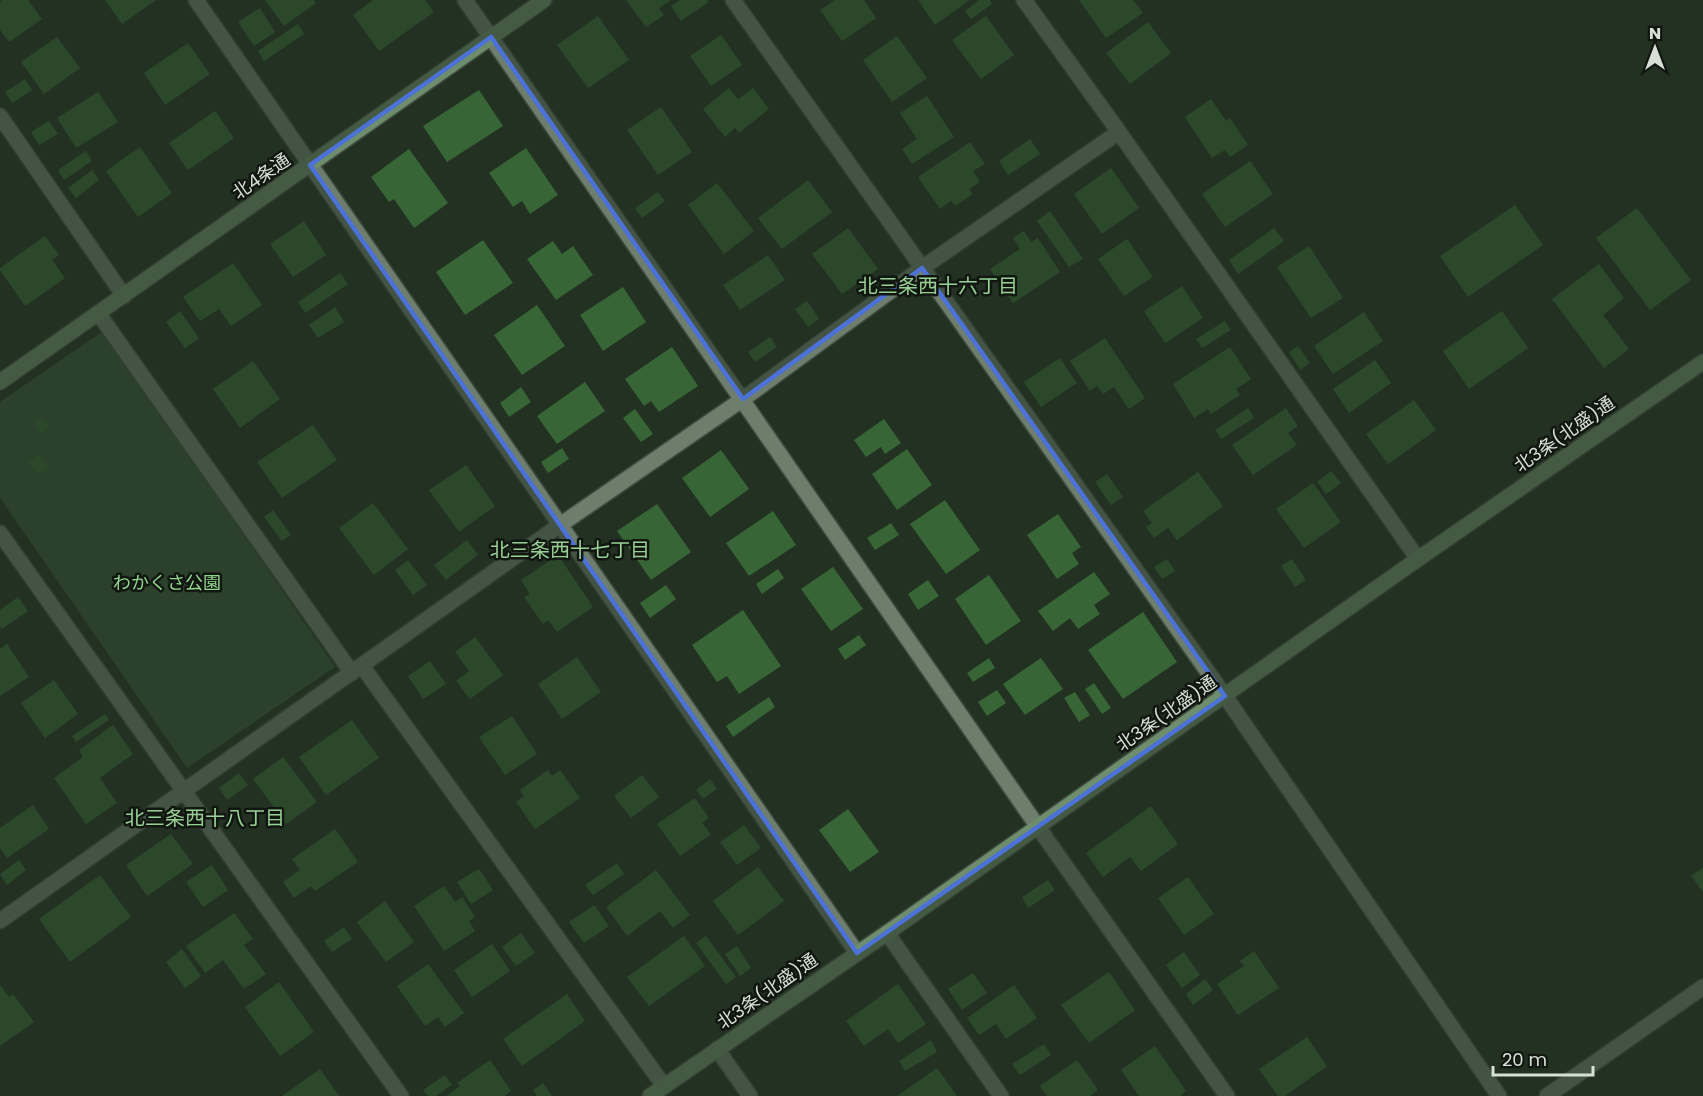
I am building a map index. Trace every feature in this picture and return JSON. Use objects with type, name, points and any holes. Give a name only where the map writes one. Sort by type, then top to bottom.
[{"type":"street","points":[[196,0],[857,953]]},
{"type":"street","points":[[465,0],[1227,1096]]},
{"type":"street","name":"北4条通","points":[[0,382],[544,0]]},
{"type":"street","points":[[733,0],[1224,696],[1499,1096]]},
{"type":"street","points":[[1024,0],[1418,559]]},
{"type":"street","points":[[0,116],[124,296]]},
{"type":"street","points":[[0,921],[560,525],[743,399],[922,268],[1119,132]]},
{"type":"street","points":[[98,313],[663,1086]]},
{"type":"street","name":"北3条(北盛)通","points":[[650,1096],[887,933],[1418,559],[1703,362]]},
{"type":"street","points":[[0,533],[401,1096]]},
{"type":"street","points":[[887,933],[1001,1096]]},
{"type":"street","points":[[1546,1096],[1703,987]]},
{"type":"street","points":[[717,1049],[750,1096]]},
{"type":"highlighted area","points":[[491,37],[743,399],[922,268],[1225,696],[857,953],[310,165]]},
{"type":"green space","name":"わかくさ公園","points":[[103,331],[335,667],[187,768],[0,498],[0,402]]},
{"type":"building","points":[[2,0],[28,0],[42,19],[9,42],[0,30],[0,2]]},
{"type":"building","points":[[105,0],[156,0],[122,24]]},
{"type":"building","points":[[265,0],[314,0],[316,3],[284,26]]},
{"type":"building","points":[[373,0],[425,0],[434,12],[379,51],[353,15]]},
{"type":"building","points":[[626,0],[671,0],[659,8],[664,15],[646,27]]},
{"type":"building","points":[[680,0],[707,0],[709,2],[681,21],[671,6]]},
{"type":"building","points":[[835,0],[864,0],[876,18],[842,41],[820,10]]},
{"type":"building","points":[[918,0],[970,0],[935,25]]},
{"type":"building","points":[[979,0],[990,0],[992,4],[971,19],[965,11]]},
{"type":"building","points":[[1079,0],[1133,0],[1143,13],[1106,38]]},
{"type":"building","points":[[260,8],[275,32],[254,46],[238,22]]},
{"type":"building","points":[[598,16],[629,60],[588,88],[557,45]]},
{"type":"building","points":[[986,16],[1014,55],[981,79],[952,40]]},
{"type":"building","points":[[1148,22],[1171,53],[1130,84],[1106,53]]},
{"type":"building","points":[[298,24],[304,34],[264,61],[258,51]]},
{"type":"building","points":[[721,35],[742,65],[711,86],[690,56]]},
{"type":"building","points":[[897,36],[927,78],[892,102],[863,60]]},
{"type":"building","points":[[57,37],[80,68],[44,94],[21,62]]},
{"type":"building","points":[[188,43],[210,74],[165,105],[144,73]]},
{"type":"building","points":[[25,79],[32,90],[12,103],[5,92]]},
{"type":"building","points":[[729,88],[738,99],[753,88],[769,109],[739,133],[735,128],[725,137],[703,109]]},
{"type":"building","points":[[479,90],[503,126],[447,162],[423,126]]},
{"type":"building","points":[[98,92],[118,122],[76,148],[57,118]]},
{"type":"building","points":[[927,96],[954,137],[912,164],[902,149],[917,139],[900,113]]},
{"type":"building","points":[[1211,99],[1226,121],[1230,118],[1248,145],[1230,157],[1225,150],[1212,158],[1185,117]]},
{"type":"building","points":[[661,107],[692,152],[658,175],[627,130]]},
{"type":"building","points":[[215,111],[234,138],[188,170],[169,143]]},
{"type":"building","points":[[49,121],[58,134],[39,145],[31,132]]},
{"type":"building","points":[[1030,139],[1040,154],[1008,175],[999,161]]},
{"type":"building","points":[[970,142],[985,164],[973,171],[980,182],[969,189],[973,194],[955,206],[951,201],[940,209],[918,177]]},
{"type":"building","points":[[140,147],[172,193],[138,217],[106,171]]},
{"type":"building","points":[[526,148],[558,195],[530,214],[522,201],[513,207],[489,173]]},
{"type":"building","points":[[409,149],[448,203],[414,228],[394,199],[389,202],[371,177]]},
{"type":"building","points":[[86,151],[92,161],[64,180],[58,170]]},
{"type":"building","points":[[1250,161],[1273,194],[1225,227],[1202,194]]},
{"type":"building","points":[[1111,168],[1139,208],[1102,234],[1074,194]]},
{"type":"building","points":[[92,170],[99,180],[76,198],[68,188]]},
{"type":"building","points":[[808,180],[832,212],[782,249],[758,218]]},
{"type":"building","points":[[717,183],[754,231],[724,254],[688,205]]},
{"type":"building","points":[[658,192],[665,201],[642,218],[635,208]]},
{"type":"building","points":[[1515,205],[1543,245],[1468,297],[1440,256]]},
{"type":"building","points":[[1637,208],[1691,280],[1650,310],[1596,238]]},
{"type":"building","points":[[1050,211],[1083,259],[1069,267],[1037,221]]},
{"type":"building","points":[[304,221],[326,255],[293,277],[270,244]]},
{"type":"building","points":[[848,228],[878,269],[842,294],[812,254]]},
{"type":"building","points":[[1274,228],[1284,241],[1238,274],[1229,260]]},
{"type":"building","points":[[1024,231],[1031,242],[1038,238],[1060,272],[1013,303],[990,269],[1020,249],[1013,238]]},
{"type":"building","points":[[45,236],[59,255],[52,260],[65,278],[25,306],[0,268]]},
{"type":"building","points":[[1127,239],[1153,277],[1124,296],[1098,259]]},
{"type":"building","points":[[483,240],[513,283],[465,315],[436,272]]},
{"type":"building","points":[[553,241],[562,254],[573,246],[593,275],[556,300],[527,259]]},
{"type":"building","points":[[1309,246],[1343,298],[1311,318],[1277,267]]},
{"type":"building","points":[[768,255],[785,280],[740,310],[723,285]]},
{"type":"building","points":[[233,263],[262,305],[231,326],[219,309],[200,321],[183,297]]},
{"type":"building","points":[[1599,264],[1624,298],[1603,315],[1629,349],[1604,368],[1552,299]]},
{"type":"building","points":[[340,273],[348,284],[305,313],[298,302]]},
{"type":"building","points":[[1182,286],[1203,318],[1165,343],[1144,311]]},
{"type":"building","points":[[623,287],[646,322],[603,351],[580,315]]},
{"type":"building","points":[[807,301],[819,319],[808,327],[795,309]]},
{"type":"building","points":[[537,305],[565,346],[522,375],[494,335]]},
{"type":"building","points":[[335,307],[344,322],[318,338],[309,325]]},
{"type":"building","points":[[180,311],[199,338],[185,348],[166,322]]},
{"type":"building","points":[[1502,311],[1528,348],[1469,389],[1443,351]]},
{"type":"building","points":[[1364,312],[1383,341],[1333,374],[1314,346]]},
{"type":"building","points":[[1225,321],[1231,330],[1202,348],[1196,339]]},
{"type":"building","points":[[770,337],[777,347],[755,362],[748,352]]},
{"type":"building","points":[[1105,338],[1145,398],[1129,409],[1114,387],[1103,394],[1097,386],[1090,391],[1070,361]]},
{"type":"building","points":[[1298,346],[1310,363],[1300,370],[1289,352]]},
{"type":"building","points":[[672,347],[698,386],[659,412],[651,401],[644,406],[625,379]]},
{"type":"building","points":[[1230,347],[1251,379],[1236,389],[1240,395],[1211,414],[1208,409],[1194,418],[1173,384]]},
{"type":"building","points":[[1060,358],[1077,383],[1041,407],[1024,382]]},
{"type":"building","points":[[1375,360],[1391,383],[1349,413],[1333,389]]},
{"type":"building","points":[[253,361],[280,399],[240,428],[213,389]]},
{"type":"building","points":[[585,382],[605,411],[557,444],[537,416]]},
{"type":"building","points":[[521,387],[531,402],[509,417],[500,403]]},
{"type":"building","points":[[1414,400],[1436,430],[1388,464],[1366,434]]},
{"type":"building","points":[[1248,408],[1254,418],[1221,439],[1215,430]]},
{"type":"building","points":[[1286,408],[1298,426],[1288,433],[1297,445],[1253,475],[1232,445]]},
{"type":"building","points":[[635,409],[653,434],[641,442],[623,418]]},
{"type":"building","points":[[42,417],[50,427],[41,433],[34,424]]},
{"type":"building","points":[[884,419],[901,443],[885,454],[881,447],[866,457],[854,440]]},
{"type":"building","points":[[313,425],[337,460],[282,498],[257,462]]},
{"type":"building","points":[[562,448],[569,459],[548,473],[541,462]]},
{"type":"building","points":[[907,449],[932,485],[897,510],[872,474]]},
{"type":"building","points":[[721,450],[749,489],[710,517],[682,478]]},
{"type":"building","points":[[40,454],[48,467],[37,474],[28,462]]},
{"type":"building","points":[[466,465],[495,506],[459,532],[429,490]]},
{"type":"building","points":[[1331,471],[1341,483],[1326,494],[1317,482]]},
{"type":"building","points":[[1198,472],[1223,506],[1177,540],[1168,528],[1154,538],[1146,527],[1152,523],[1143,511]]},
{"type":"building","points":[[1107,474],[1123,497],[1111,505],[1095,482]]},
{"type":"building","points":[[1313,483],[1341,522],[1304,548],[1276,509]]},
{"type":"building","points":[[945,500],[980,550],[946,574],[910,524]]},
{"type":"building","points":[[373,503],[408,549],[374,575],[339,528]]},
{"type":"building","points":[[657,504],[691,552],[651,580],[617,531]]},
{"type":"building","points":[[273,510],[291,535],[282,541],[264,517]]},
{"type":"building","points":[[773,511],[796,545],[749,576],[726,543]]},
{"type":"building","points":[[1058,514],[1081,547],[1072,553],[1079,564],[1057,579],[1027,535]]},
{"type":"building","points":[[891,523],[899,535],[875,550],[867,538]]},
{"type":"building","points":[[467,540],[478,555],[446,580],[434,565]]},
{"type":"building","points":[[558,555],[593,607],[557,632],[548,620],[543,624],[524,597],[530,594],[521,580]]},
{"type":"building","points":[[1167,559],[1175,571],[1162,579],[1154,567]]},
{"type":"building","points":[[1292,559],[1306,580],[1295,587],[1281,566]]},
{"type":"building","points":[[408,560],[427,585],[413,595],[395,570]]},
{"type":"building","points":[[833,567],[863,609],[831,631],[801,589]]},
{"type":"building","points":[[778,569],[784,578],[762,594],[756,584]]},
{"type":"building","points":[[1094,572],[1110,594],[1094,605],[1100,614],[1078,629],[1070,618],[1053,631],[1038,611]]},
{"type":"building","points":[[989,575],[1021,621],[986,645],[955,599]]},
{"type":"building","points":[[928,580],[939,596],[918,610],[908,594]]},
{"type":"building","points":[[666,585],[676,599],[650,618],[640,603]]},
{"type":"building","points":[[18,597],[28,611],[2,629],[0,610]]},
{"type":"building","points":[[743,610],[781,666],[739,694],[727,676],[717,682],[692,645]]},
{"type":"building","points":[[1143,612],[1177,662],[1123,699],[1088,650]]},
{"type":"building","points":[[859,635],[866,645],[845,660],[838,649]]},
{"type":"building","points":[[475,637],[503,675],[470,699],[456,681],[469,671],[455,652]]},
{"type":"building","points":[[7,644],[29,677],[0,696],[0,649]]},
{"type":"building","points":[[577,657],[601,692],[562,719],[538,684]]},
{"type":"building","points":[[989,658],[995,668],[973,682],[967,673]]},
{"type":"building","points":[[1041,658],[1063,689],[1025,715],[1003,684]]},
{"type":"building","points":[[430,661],[446,684],[423,699],[408,676]]},
{"type":"building","points":[[54,680],[78,714],[45,738],[21,703]]},
{"type":"building","points":[[1094,683],[1111,708],[1102,714],[1085,689]]},
{"type":"building","points":[[997,690],[1006,703],[987,716],[978,702]]},
{"type":"building","points":[[1075,692],[1090,715],[1079,722],[1064,698]]},
{"type":"building","points":[[769,697],[775,707],[733,737],[726,726]]},
{"type":"building","points":[[105,714],[109,720],[76,742],[72,736]]},
{"type":"building","points":[[512,716],[537,754],[505,775],[479,737]]},
{"type":"building","points":[[352,720],[379,758],[326,795],[299,757]]},
{"type":"building","points":[[113,725],[133,754],[100,778],[117,803],[86,824],[54,778],[83,757],[79,750]]},
{"type":"building","points":[[283,757],[317,802],[286,824],[253,779]]},
{"type":"building","points":[[548,770],[552,776],[560,770],[580,798],[535,829],[516,802],[524,796],[520,790]]},
{"type":"building","points":[[239,773],[248,785],[227,800],[219,788]]},
{"type":"building","points":[[642,775],[659,797],[631,818],[614,796]]},
{"type":"building","points":[[710,779],[717,789],[703,799],[696,790]]},
{"type":"building","points":[[695,798],[709,818],[702,823],[711,834],[680,856],[657,824]]},
{"type":"building","points":[[33,805],[49,829],[7,858],[0,848],[0,828]]},
{"type":"building","points":[[1151,806],[1178,844],[1141,871],[1130,857],[1103,877],[1086,853]]},
{"type":"building","points":[[848,809],[879,852],[850,872],[819,830]]},
{"type":"building","points":[[744,825],[761,848],[737,865],[720,842]]},
{"type":"building","points":[[335,829],[358,862],[315,891],[311,886],[294,898],[283,882],[300,870],[292,859]]},
{"type":"building","points":[[171,834],[193,864],[147,896],[126,865]]},
{"type":"building","points":[[19,860],[26,870],[7,885],[0,874]]},
{"type":"building","points":[[617,863],[624,874],[593,895],[585,885]]},
{"type":"building","points":[[212,865],[228,890],[203,907],[186,882]]},
{"type":"building","points":[[758,867],[784,901],[738,935],[713,901]]},
{"type":"building","points":[[1703,868],[1703,892],[1691,876]]},
{"type":"building","points":[[479,869],[493,890],[471,904],[457,882]]},
{"type":"building","points":[[656,870],[690,915],[673,928],[660,911],[627,936],[606,907]]},
{"type":"building","points":[[100,875],[131,917],[70,962],[39,919]]},
{"type":"building","points":[[1188,877],[1214,914],[1184,935],[1158,898]]},
{"type":"building","points":[[1048,880],[1055,890],[1028,908],[1022,897]]},
{"type":"building","points":[[444,886],[455,902],[462,897],[475,917],[469,921],[475,931],[444,951],[414,906]]},
{"type":"building","points":[[385,901],[414,942],[386,962],[357,922]]},
{"type":"building","points":[[594,905],[609,926],[584,943],[569,922]]},
{"type":"building","points":[[234,913],[253,939],[244,945],[266,974],[244,989],[223,960],[205,973],[186,946]]},
{"type":"building","points":[[344,927],[352,939],[332,952],[324,941]]},
{"type":"building","points":[[521,933],[535,953],[516,966],[502,947]]},
{"type":"building","points":[[684,936],[705,966],[649,1006],[627,977]]},
{"type":"building","points":[[706,936],[736,977],[726,984],[696,943]]},
{"type":"building","points":[[492,944],[510,971],[472,997],[454,970]]},
{"type":"building","points":[[737,946],[751,968],[740,976],[725,954]]},
{"type":"building","points":[[182,949],[201,976],[185,988],[166,962]]},
{"type":"building","points":[[1254,951],[1279,988],[1238,1015],[1217,984],[1244,966],[1240,961]]},
{"type":"building","points":[[1184,952],[1200,975],[1182,988],[1166,965]]},
{"type":"building","points":[[428,964],[464,1013],[445,1027],[438,1017],[425,1026],[397,986]]},
{"type":"building","points":[[1109,972],[1135,1010],[1089,1043],[1061,1005]]},
{"type":"building","points":[[973,973],[987,993],[962,1010],[948,989]]},
{"type":"building","points":[[1205,979],[1213,990],[1193,1005],[1186,994]]},
{"type":"building","points":[[279,982],[314,1032],[280,1056],[245,1007]]},
{"type":"building","points":[[898,984],[926,1024],[898,1043],[888,1029],[864,1046],[846,1021]]},
{"type":"building","points":[[0,985],[9,997],[13,994],[34,1022],[0,1046]]},
{"type":"building","points":[[1014,985],[1037,1018],[1006,1039],[996,1024],[979,1035],[967,1018]]},
{"type":"building","points":[[567,994],[585,1021],[522,1066],[503,1039]]},
{"type":"building","points":[[1307,1037],[1327,1066],[1285,1096],[1278,1096],[1259,1069]]},
{"type":"building","points":[[931,1040],[937,1052],[905,1071],[899,1061]]},
{"type":"building","points":[[1044,1044],[1051,1055],[1020,1075],[1012,1064]]},
{"type":"building","points":[[1155,1046],[1186,1091],[1180,1096],[1139,1096],[1121,1070]]},
{"type":"building","points":[[490,1060],[511,1091],[505,1096],[446,1096],[460,1086],[457,1083]]},
{"type":"building","points":[[1077,1060],[1098,1090],[1090,1096],[1047,1096],[1040,1086]]},
{"type":"building","points":[[937,1068],[957,1096],[897,1096]]},
{"type":"building","points":[[320,1069],[339,1096],[282,1096]]},
{"type":"building","points":[[445,1075],[452,1085],[436,1096],[428,1096],[423,1090]]},
{"type":"building","points":[[543,1083],[552,1096],[537,1096],[533,1090]]},
{"type":"district","name":"北三条西十六丁目","points":[[938,286]]},
{"type":"district","name":"北三条西十七丁目","points":[[570,550]]},
{"type":"district","name":"北三条西十八丁目","points":[[205,818]]}]
